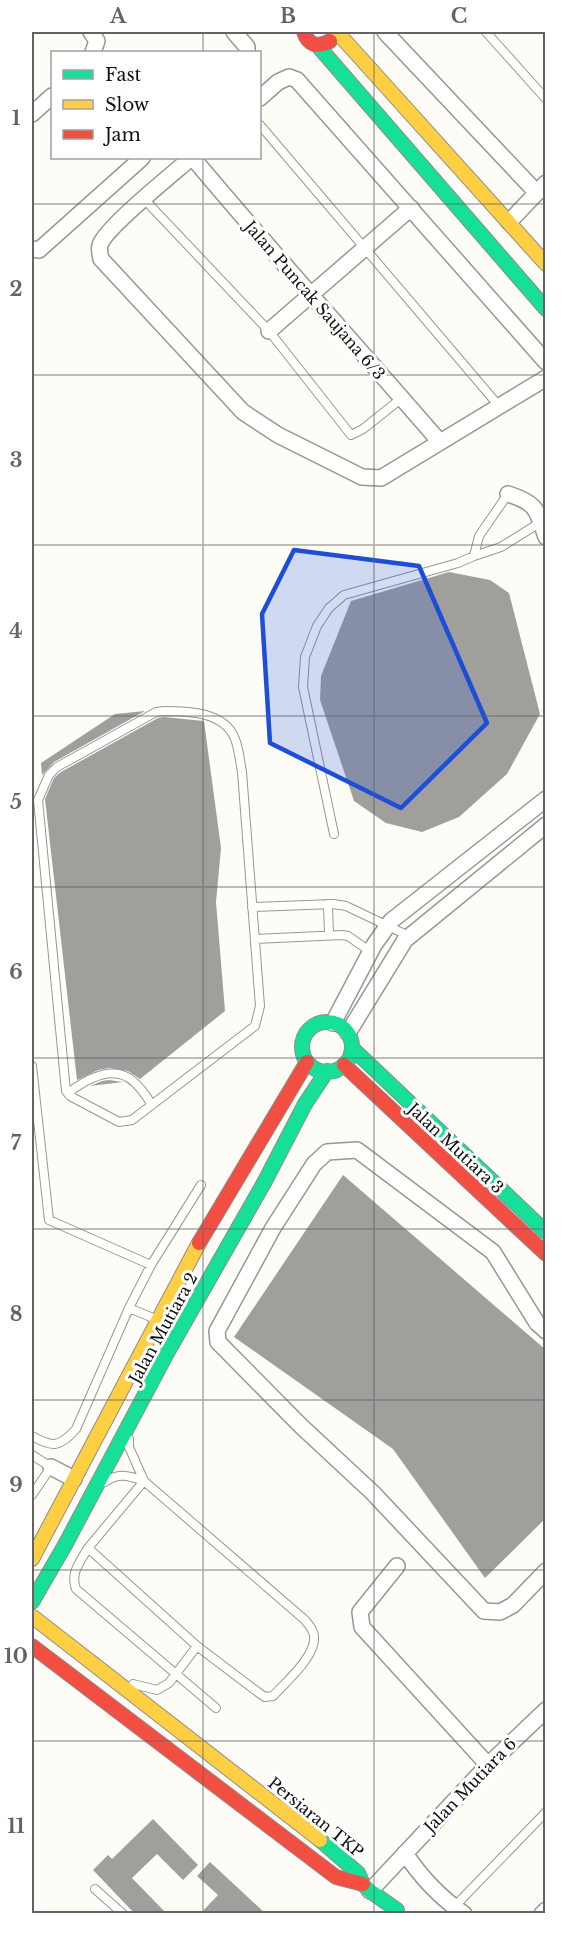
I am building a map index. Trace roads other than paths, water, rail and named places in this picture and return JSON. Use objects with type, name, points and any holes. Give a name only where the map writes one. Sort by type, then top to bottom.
[{"type":"street","points":[[92,32],[97,41],[93,51]]},
{"type":"street","points":[[234,32],[247,47],[247,51]]},
{"type":"street","points":[[304,32],[309,42],[318,46],[546,309]]},
{"type":"street","points":[[318,46],[331,41],[336,32],[546,264]]},
{"type":"street","points":[[356,32],[357,43],[364,62]]},
{"type":"street","points":[[385,32],[541,188],[509,222]]},
{"type":"street","points":[[261,97],[278,82],[289,77],[297,80],[546,362]]},
{"type":"street","points":[[32,114],[51,97]]},
{"type":"street","points":[[32,249],[39,250],[141,159]]},
{"type":"street","points":[[191,159],[144,199],[105,237],[99,246],[101,259],[243,412],[278,435],[362,477],[381,478],[546,378]]},
{"type":"street","name":"Jalan Puncak Saujana 6/3","points":[[193,159],[439,441]]},
{"type":"street","points":[[269,332],[411,208]]},
{"type":"street","points":[[508,494],[523,499],[535,507],[546,537]]},
{"type":"street","points":[[333,1023],[371,952],[391,921],[546,799]]},
{"type":"street","points":[[350,1040],[342,1027],[333,1023],[320,1023],[307,1031],[302,1046],[307,1062],[319,1070],[334,1071],[344,1065],[350,1055],[350,1040],[397,950],[409,936],[546,825]]},
{"type":"street","name":"Jalan Mutiara 3","points":[[350,1040],[546,1232]]},
{"type":"street","name":"Jalan Mutiara 2","points":[[32,1559],[198,1245],[307,1062]]},
{"type":"street","name":"Jalan Mutiara 3","points":[[344,1065],[546,1254]]},
{"type":"street","name":"Jalan Mutiara 2","points":[[32,1603],[133,1415],[265,1181],[305,1104],[327,1071]]},
{"type":"street","points":[[543,1323],[493,1252],[357,1150],[327,1152],[315,1164],[273,1228],[217,1331],[218,1342],[301,1426],[373,1493],[484,1611],[500,1612],[513,1605],[546,1571]]},
{"type":"street","points":[[51,1467],[74,1479]]},
{"type":"street","points":[[397,1566],[360,1612],[362,1627],[488,1766]]},
{"type":"street","points":[[32,1603],[32,1619]]},
{"type":"street","name":"Persiaran TKP","points":[[32,1619],[142,1701],[315,1836],[358,1874],[366,1887]]},
{"type":"street","name":"Persiaran TKP","points":[[32,1646],[336,1877],[366,1887]]},
{"type":"street","points":[[126,1719],[142,1701]]},
{"type":"street","name":"Jalan Mutiara 6","points":[[366,1887],[400,1858],[488,1766],[546,1710]]},
{"type":"street","points":[[400,1858],[459,1910]]},
{"type":"street","points":[[366,1887],[397,1910]]},
{"type":"street","points":[[542,1914],[546,1910]]},
{"type":"lane","points":[[486,32],[546,99]]},
{"type":"lane","points":[[261,126],[499,406]]},
{"type":"lane","points":[[144,199],[269,332],[351,435],[363,429],[402,398]]},
{"type":"lane","points":[[474,556],[479,536],[508,494]]},
{"type":"lane","points":[[334,834],[303,687],[305,657],[317,626],[328,608],[344,596],[458,563],[501,547],[541,522]]},
{"type":"lane","points":[[176,711],[218,719],[234,738],[242,772],[252,907],[260,1006],[255,1026],[132,1120],[119,1122],[68,1093],[65,1084],[38,800],[49,775],[65,762],[156,712],[176,711]]},
{"type":"lane","points":[[328,904],[329,935]]},
{"type":"lane","points":[[252,907],[328,904],[345,906],[409,936]]},
{"type":"lane","points":[[255,939],[348,936],[371,952]]},
{"type":"lane","points":[[32,1066],[49,1220],[151,1265]]},
{"type":"lane","points":[[68,1093],[85,1080],[101,1075],[118,1075],[135,1082],[152,1105]]},
{"type":"lane","points":[[32,1436],[46,1445],[63,1443],[76,1429],[129,1308],[151,1265],[201,1185]]},
{"type":"lane","points":[[129,1308],[159,1321]]},
{"type":"lane","points":[[133,1415],[128,1434],[129,1447],[144,1481]]},
{"type":"lane","points":[[32,1455],[51,1467],[32,1496]]},
{"type":"lane","points":[[88,1548],[197,1646],[266,1697],[273,1696],[309,1658],[314,1645],[314,1634],[305,1620],[144,1481],[126,1475],[117,1476],[93,1491]]},
{"type":"lane","points":[[144,1481],[88,1548],[75,1569],[72,1580],[76,1588],[216,1708]]},
{"type":"lane","points":[[101,1671],[142,1688],[157,1690],[169,1683],[197,1646]]},
{"type":"lane","points":[[459,1910],[546,1812]]},
{"type":"lane","points":[[95,1889],[123,1914]]}]
